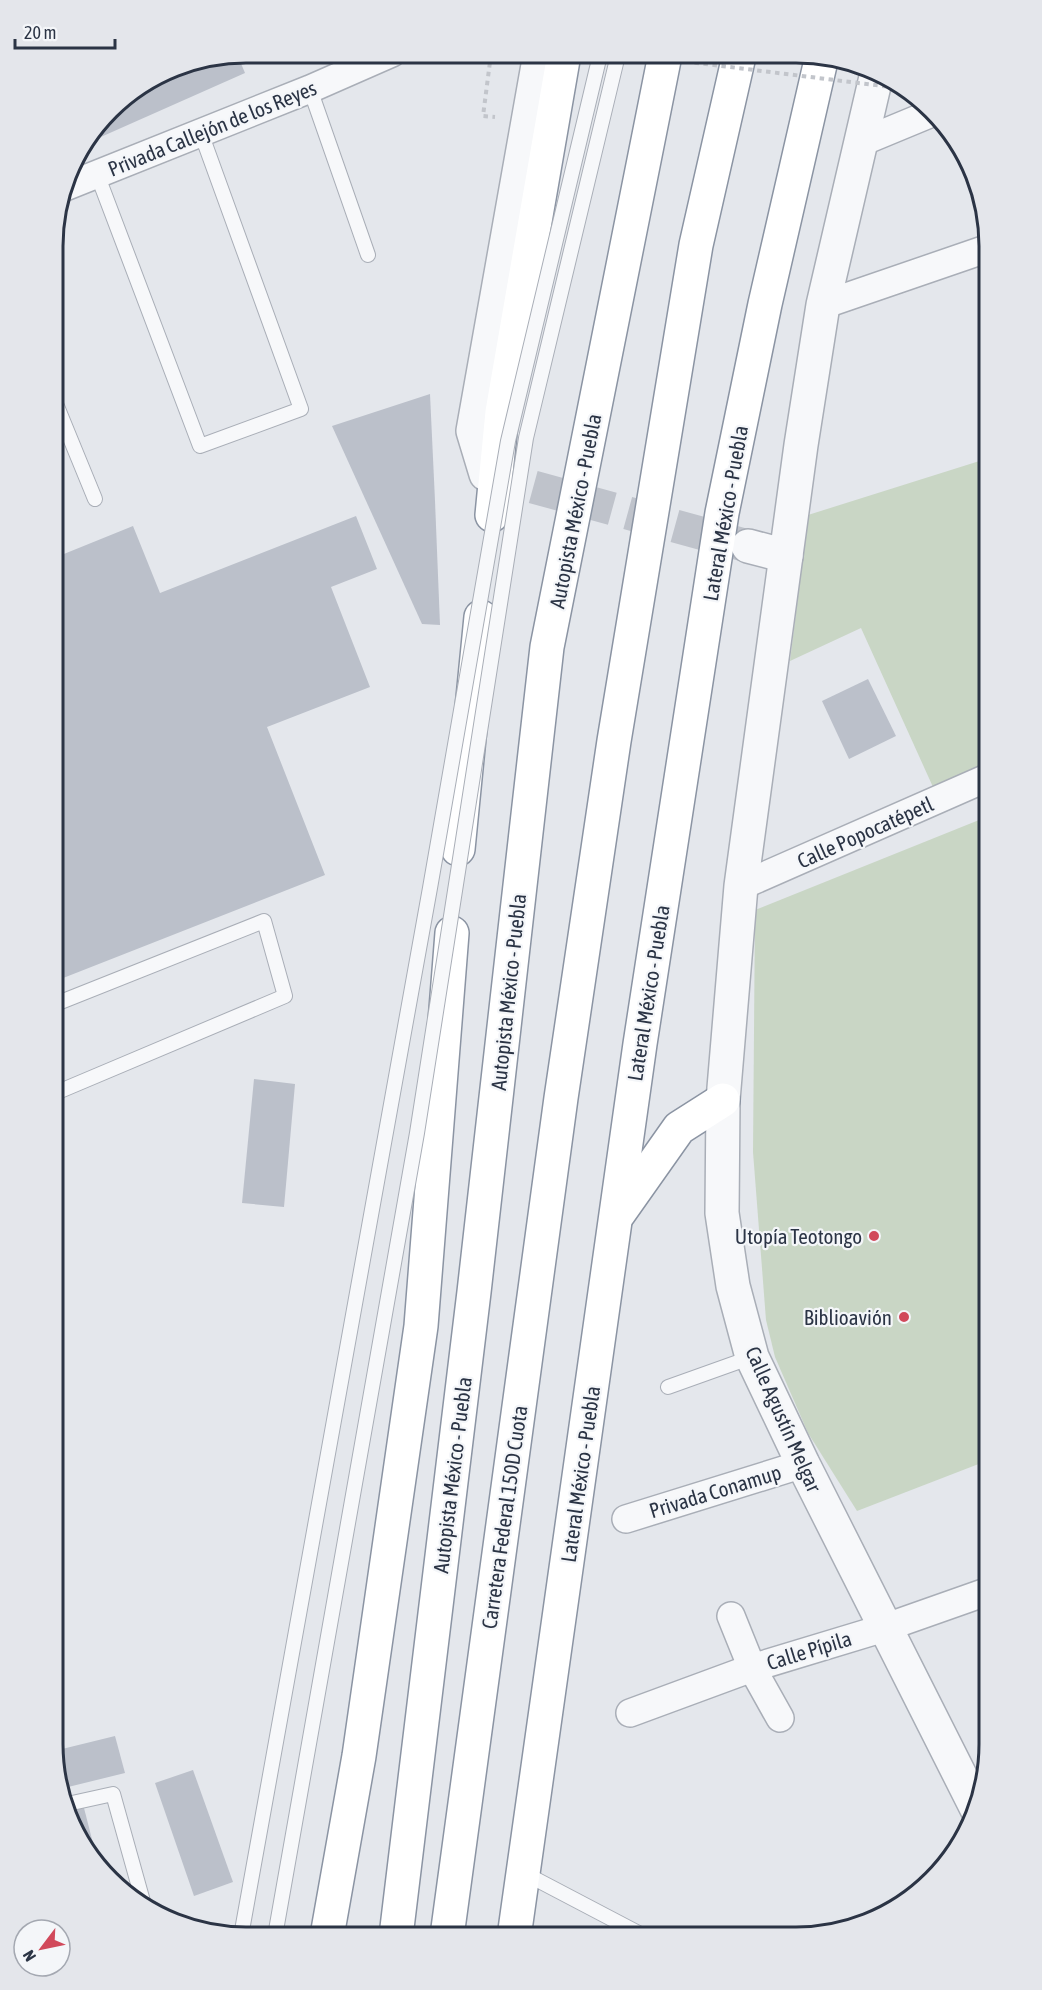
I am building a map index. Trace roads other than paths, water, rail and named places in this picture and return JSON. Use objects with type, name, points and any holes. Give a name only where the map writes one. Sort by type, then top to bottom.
[{"type":"highway","points":[[330,1927],[359,1756],[421,1326],[461,812],[502,412],[562,63]]},
{"type":"highway","name":"Autopista México - Puebla","points":[[397,1924],[474,1292],[548,647],[663,63]]},
{"type":"highway","name":"Carretera Federal 150D Cuota","points":[[448,1927],[561,1098],[616,729],[696,245],[737,63]]},
{"type":"highway","name":"Lateral México - Puebla","points":[[516,1927],[617,1216],[639,1044],[722,513],[765,304],[820,65]]},
{"type":"highway","points":[[617,1216],[679,1128],[723,1100]]},
{"type":"street","name":"Privada Callejón de los Reyes","points":[[75,183],[310,90],[370,63]]},
{"type":"street","points":[[486,474],[473,431],[538,63]]},
{"type":"street","name":"Calle Agustín Melgar","points":[[875,81],[824,305],[801,445],[741,886],[723,1100],[722,1214],[733,1286],[752,1357],[884,1628],[971,1797]]},
{"type":"street","points":[[862,142],[925,116]]},
{"type":"street","points":[[824,305],[979,252]]},
{"type":"street","points":[[748,546],[786,556]]},
{"type":"street","name":"Calle Popocatépetl","points":[[741,886],[979,781]]},
{"type":"street","name":"Privada Conamup","points":[[626,1519],[803,1464]]},
{"type":"street","name":"Calle Pípila","points":[[630,1713],[752,1668],[884,1628],[979,1595]]},
{"type":"street","points":[[731,1616],[752,1668],[780,1718]]},
{"type":"lane","points":[[243,1927],[424,923],[508,441],[598,63]]},
{"type":"lane","points":[[277,1927],[417,1132],[526,438],[616,63]]},
{"type":"lane","points":[[310,90],[368,255]]},
{"type":"lane","points":[[97,174],[200,446],[301,409],[201,133]]},
{"type":"lane","points":[[63,421],[95,499]]},
{"type":"lane","points":[[63,1001],[264,921],[285,996],[63,1090]]},
{"type":"lane","points":[[668,1387],[752,1357]]},
{"type":"lane","points":[[73,1803],[113,1794],[141,1893]]},
{"type":"lane","points":[[524,1873],[627,1927]]},
{"type":"tunnel","points":[[486,474],[744,545]]},
{"type":"place","name":"Utopía Teotongo","points":[[874,1236]]},
{"type":"place","name":"Biblioavión","points":[[904,1317]]}]
